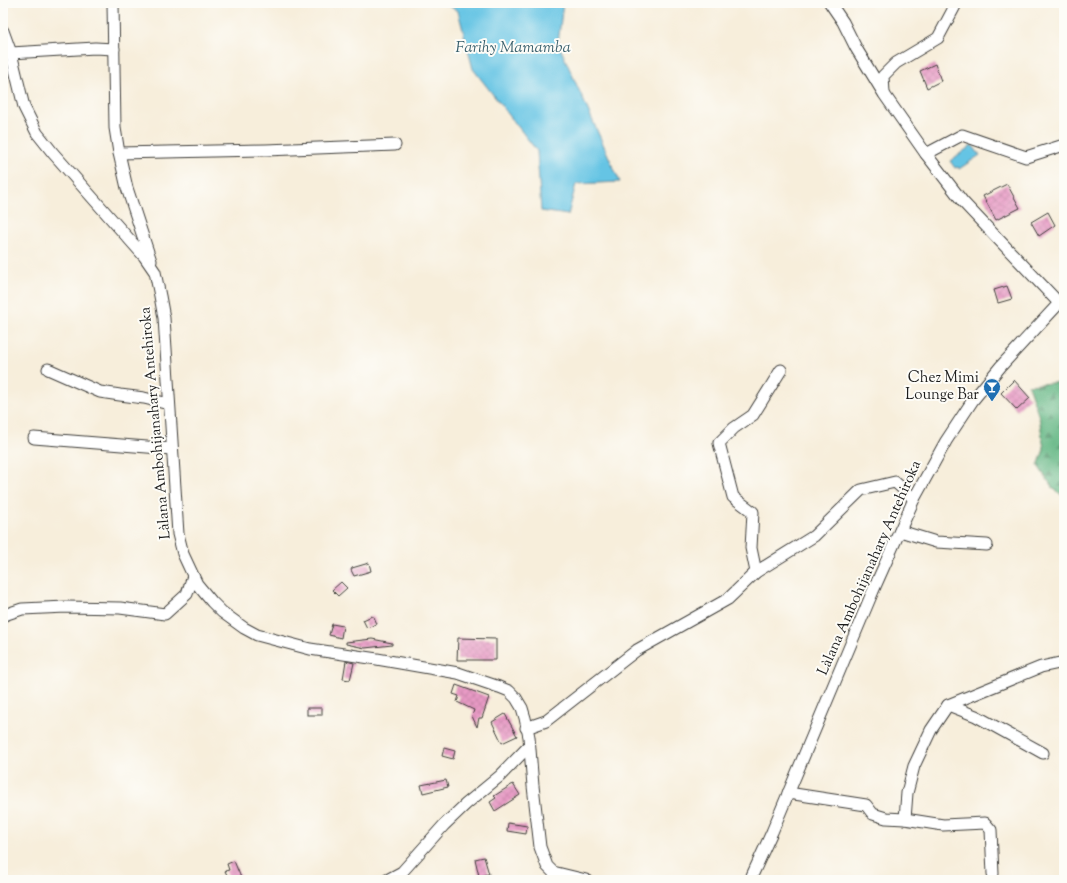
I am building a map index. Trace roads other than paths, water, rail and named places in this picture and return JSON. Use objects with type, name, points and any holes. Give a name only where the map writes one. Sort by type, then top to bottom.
[{"type":"street","points":[[113,3],[115,128],[127,188],[155,272]]},
{"type":"street","points":[[830,3],[843,22],[856,48],[884,94],[926,154],[963,202],[1061,300]]},
{"type":"street","points":[[884,94],[883,76],[896,63],[938,38],[955,6],[955,3]]},
{"type":"street","name":"Làlana Ambohijanahary Antehiroka","points":[[3,31],[11,53],[24,107],[37,133],[144,256],[155,272],[164,318],[178,534],[183,554],[200,587],[222,612],[244,628],[257,635],[310,649],[376,658],[458,673],[509,692],[516,698],[522,708],[529,737],[540,847],[547,866],[548,880]]},
{"type":"street","points":[[11,53],[95,48],[114,49]]},
{"type":"street","points":[[926,154],[962,134],[1026,157],[1064,145]]},
{"type":"street","points":[[119,153],[266,150],[395,145]]},
{"type":"street","name":"Làlana Ambohijanahary Antehiroka","points":[[750,880],[873,591],[914,499],[946,441],[974,400],[1001,366],[1061,300]]},
{"type":"street","points":[[48,369],[100,392],[120,396],[144,398],[169,404]]},
{"type":"street","points":[[756,572],[751,548],[753,512],[733,497],[719,443],[734,428],[753,415],[781,370]]},
{"type":"street","points":[[34,438],[172,449]]},
{"type":"street","points":[[526,728],[546,721],[637,650],[728,599],[756,572],[814,536],[861,490],[895,482],[914,499]]},
{"type":"street","points":[[900,531],[936,542],[987,545]]},
{"type":"street","points":[[3,616],[22,609],[66,607],[120,608],[165,614],[187,594],[193,576]]},
{"type":"street","points":[[905,819],[907,793],[914,766],[931,730],[948,705],[1041,667],[1064,662]]},
{"type":"street","points":[[948,705],[976,716],[1043,753]]},
{"type":"street","points":[[387,880],[402,872],[444,825],[466,804],[500,776],[529,746]]},
{"type":"street","points":[[788,792],[866,805],[873,814],[886,818],[905,819],[943,825],[985,823],[991,830],[993,874]]},
{"type":"street","points":[[547,866],[553,872],[586,880]]},
{"type":"water","name":"Farihy Mamamba","points":[[443,3],[563,3],[558,43],[620,182],[576,184],[568,215],[541,211],[537,151],[473,69],[458,11]]},
{"type":"water","points":[[972,145],[980,155],[959,169],[958,167],[955,168],[950,161]]},
{"type":"place","name":"Chez Mimi Lounge Bar","points":[[992,402]]}]
